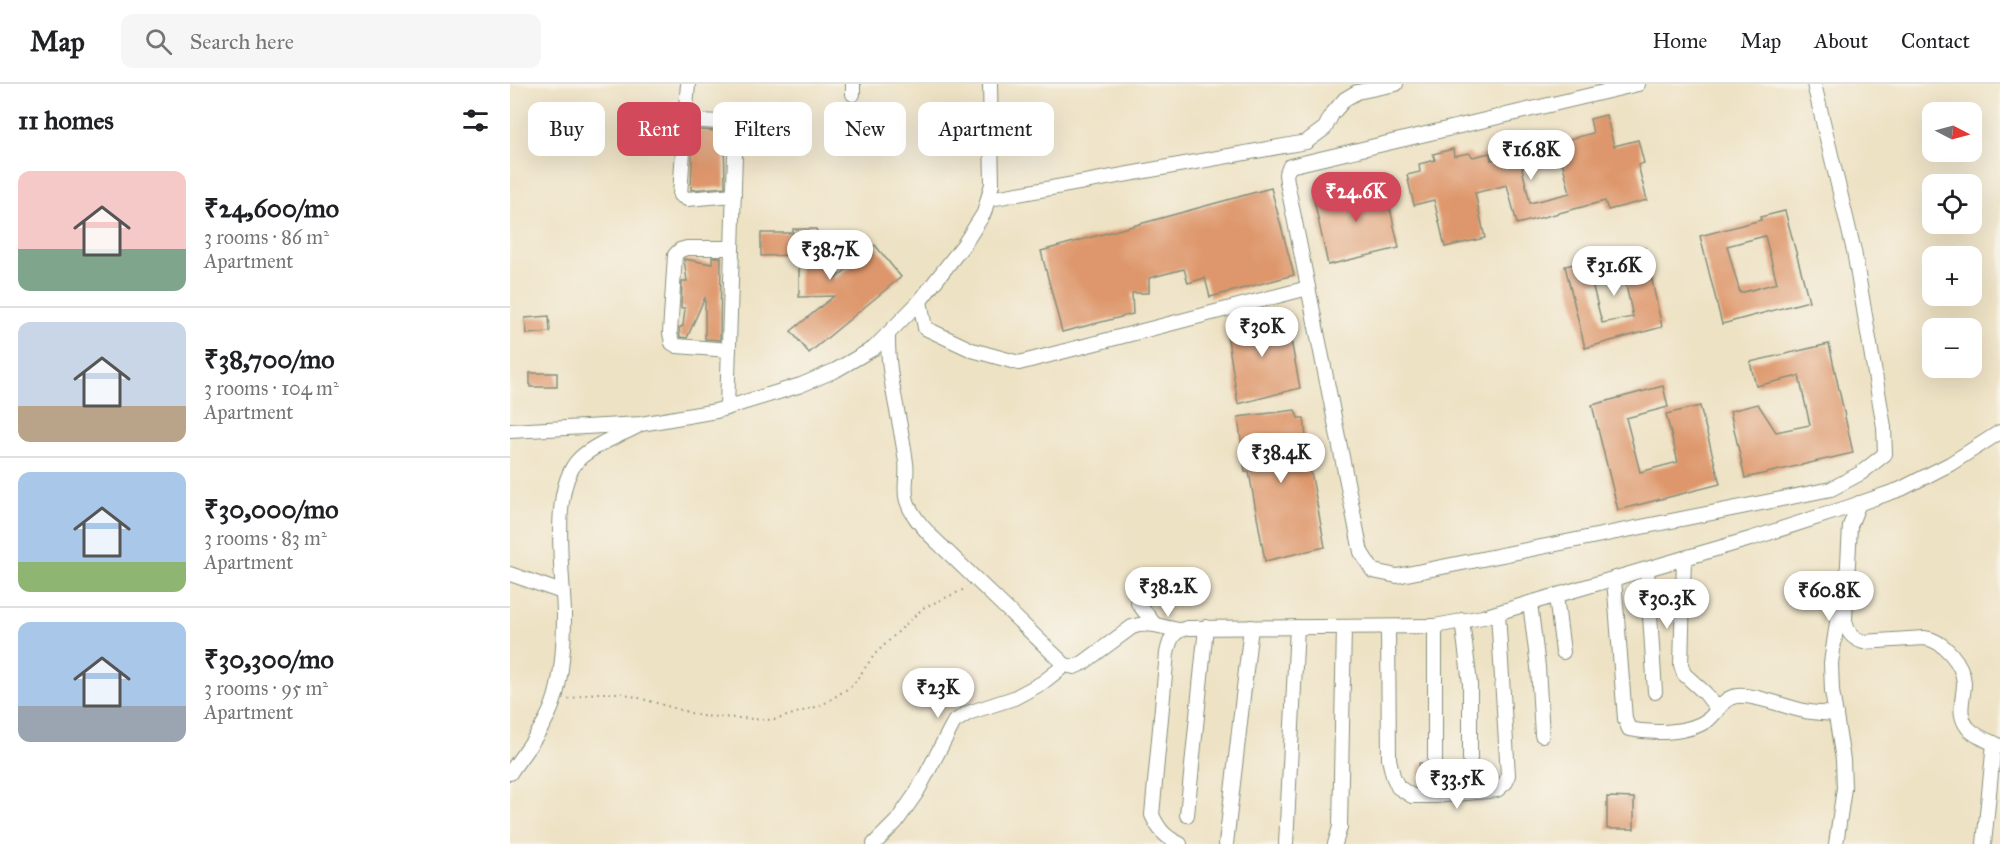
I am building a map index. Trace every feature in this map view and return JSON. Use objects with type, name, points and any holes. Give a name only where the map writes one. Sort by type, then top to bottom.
[{"type":"street","points":[[686,102],[688,84]]},
{"type":"street","points":[[510,430],[641,424],[727,408],[801,385],[836,370],[874,348],[920,301],[965,243],[984,213],[990,199],[992,184],[990,84]]},
{"type":"street","points":[[990,199],[1306,142],[1325,128],[1332,114],[1345,99],[1357,92],[1396,84]]},
{"type":"street","points":[[1638,84],[1290,166],[1286,174],[1287,182],[1361,552],[1373,571],[1397,576],[1831,489],[1861,473],[1885,454],[1884,427],[1854,251],[1814,84]]},
{"type":"street","points":[[701,121],[736,123],[727,408]]},
{"type":"street","points":[[683,156],[680,195],[687,199],[734,195]]},
{"type":"street","points":[[729,350],[677,346],[670,339],[670,327],[675,255],[687,248],[732,248]]},
{"type":"street","points":[[920,301],[925,328],[972,350],[1019,363],[1308,288]]},
{"type":"street","points":[[888,334],[887,360],[907,466],[904,490],[914,517],[930,536],[1065,665],[1074,667],[1083,663],[1132,627],[1147,624],[1178,630],[1206,627],[1435,626],[1498,613],[1684,558],[1901,489],[1950,464],[2000,432]]},
{"type":"street","points":[[510,773],[544,727],[559,685],[563,649],[560,560],[563,504],[566,484],[572,467],[581,456],[641,424]]},
{"type":"street","points":[[1852,506],[1845,620],[1847,630],[1857,640]]},
{"type":"street","points":[[1836,844],[1844,788],[1843,760],[1832,691],[1831,663],[1852,506]]},
{"type":"street","points":[[1684,558],[1682,665],[1684,674],[1706,693],[1718,710]]},
{"type":"street","points":[[1647,569],[1655,692]]},
{"type":"street","points":[[510,574],[562,592]]},
{"type":"street","points":[[1614,579],[1626,726],[1629,729],[1647,732],[1686,730],[1708,720],[1727,699],[1737,696],[1750,697],[1807,712],[1836,714]]},
{"type":"street","points":[[1556,596],[1563,652]]},
{"type":"street","points":[[1138,603],[1155,625]]},
{"type":"street","points":[[1530,603],[1538,668],[1542,735]]},
{"type":"street","points":[[1388,627],[1389,759],[1392,776],[1398,787],[1412,796],[1497,790],[1506,782],[1508,775],[1498,613]]},
{"type":"street","points":[[1462,620],[1470,684],[1470,759]]},
{"type":"street","points":[[1435,626],[1435,796]]},
{"type":"street","points":[[1187,815],[1206,627]]},
{"type":"street","points":[[1226,844],[1251,627]]},
{"type":"street","points":[[1286,844],[1297,627]]},
{"type":"street","points":[[1335,844],[1340,827],[1344,627]]},
{"type":"street","points":[[1178,630],[1170,639],[1167,653],[1152,815],[1160,832],[1180,844]]},
{"type":"street","points":[[1834,641],[1878,642],[1934,639],[1955,658],[1964,681],[1960,705],[1962,717],[1975,734],[1997,745],[1984,844]]},
{"type":"street","points":[[874,844],[896,822],[917,792],[954,722],[968,713],[1014,698],[1042,683],[1065,665]]},
{"type":"path","points":[[554,704],[585,694],[622,693],[701,716],[774,720],[822,705],[852,686],[875,654],[923,608],[978,582]]},
{"type":"building","points":[[1606,115],[1614,146],[1638,140],[1644,163],[1638,165],[1647,200],[1608,210],[1605,201],[1517,224],[1507,185],[1475,193],[1485,238],[1445,247],[1434,200],[1414,205],[1407,175],[1420,172],[1419,164],[1435,160],[1433,154],[1453,149],[1454,156],[1469,153],[1473,157],[1490,153],[1491,160],[1593,133],[1590,119]],"holes":[[[1546,161],[1547,165],[1562,161],[1570,193],[1530,203],[1522,168]]]},
{"type":"building","points":[[701,130],[713,131],[713,156],[724,156],[725,187],[691,190],[692,156],[701,156]]},
{"type":"building","points":[[1384,182],[1399,248],[1328,265],[1314,200],[1358,185]]},
{"type":"building","points":[[1271,188],[1294,275],[1210,297],[1205,278],[1188,283],[1184,269],[1149,278],[1149,293],[1132,293],[1133,314],[1062,332],[1041,251]]},
{"type":"building","points":[[1785,211],[1809,301],[1722,324],[1700,236],[1761,220],[1760,217]],"holes":[[[1765,236],[1777,283],[1740,293],[1727,246]]]},
{"type":"building","points":[[793,229],[816,229],[819,236],[833,235],[834,280],[875,245],[901,277],[809,353],[791,331],[834,296],[799,297],[799,255],[761,256],[761,233],[793,233]]},
{"type":"building","points":[[1645,248],[1662,327],[1585,348],[1565,266]],"holes":[[[1624,276],[1633,317],[1602,323],[1592,283]]]},
{"type":"building","points":[[712,257],[721,257],[720,340],[705,339],[705,297],[687,338],[680,337],[679,328],[683,326],[685,308],[681,308],[682,281],[687,281],[684,259],[712,264]]},
{"type":"building","points":[[1286,313],[1300,388],[1238,404],[1226,327]]},
{"type":"building","points":[[549,316],[550,332],[527,334],[525,318]]},
{"type":"building","points":[[1829,344],[1853,453],[1745,478],[1730,411],[1758,404],[1776,432],[1810,425],[1799,376],[1756,386],[1750,362]]},
{"type":"building","points":[[530,373],[557,373],[557,387],[530,387]]},
{"type":"building","points":[[1663,386],[1668,407],[1626,418],[1640,472],[1678,462],[1666,414],[1700,406],[1720,484],[1618,510],[1592,405]]},
{"type":"building","points":[[1295,410],[1298,418],[1304,418],[1306,437],[1298,437],[1312,477],[1325,547],[1265,561],[1249,472],[1245,472],[1238,417]]},
{"type":"building","points":[[1419,763],[1426,763],[1426,775],[1419,775]]},
{"type":"building","points":[[1607,797],[1634,798],[1634,829],[1607,829]]}]
